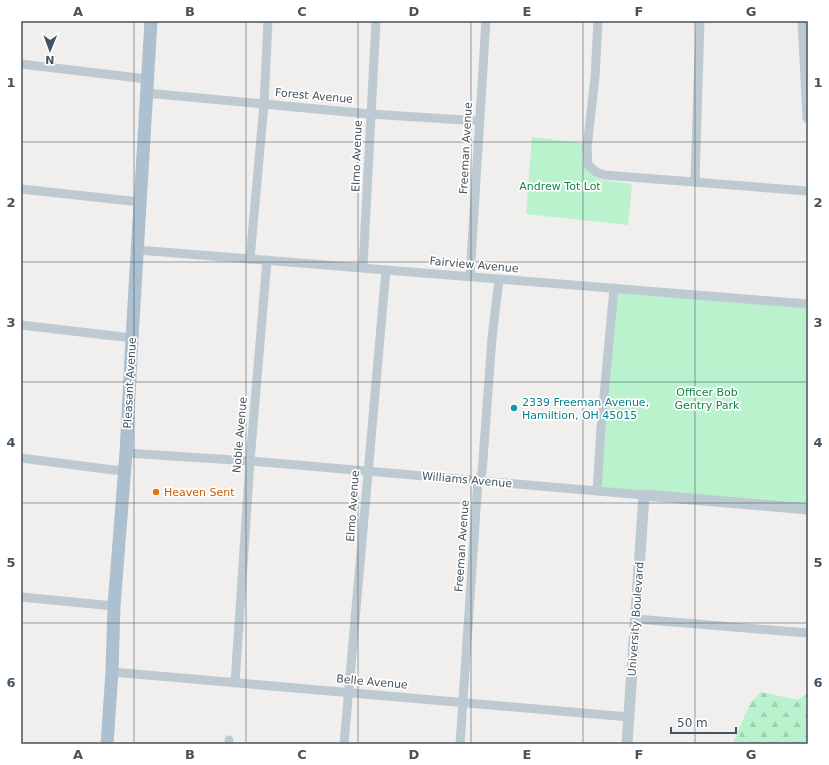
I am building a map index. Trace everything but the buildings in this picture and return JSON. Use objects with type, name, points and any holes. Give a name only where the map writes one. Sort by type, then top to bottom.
[{"type":"main road","name":"Pleasant Avenue","points":[[108,744],[114,606],[126,453],[146,93],[152,21]]},
{"type":"street","points":[[250,259],[264,104],[268,21]]},
{"type":"street","name":"Elmo Avenue","points":[[363,267],[376,21]]},
{"type":"street","name":"Freeman Avenue","points":[[470,276],[486,21]]},
{"type":"street","points":[[598,21],[595,77],[587,148],[588,165],[596,172],[604,175],[808,191]]},
{"type":"street","points":[[695,181],[700,21]]},
{"type":"street","points":[[804,21],[808,118]]},
{"type":"street","points":[[21,64],[147,79]]},
{"type":"street","name":"Forest Avenue","points":[[146,93],[370,114],[479,121]]},
{"type":"street","points":[[21,189],[140,202]]},
{"type":"street","name":"Fairview Avenue","points":[[138,250],[808,304]]},
{"type":"street","name":"Noble Avenue","points":[[235,684],[250,461],[268,260]]},
{"type":"street","name":"Elmo Avenue","points":[[344,744],[386,270]]},
{"type":"street","name":"Freeman Avenue","points":[[460,744],[478,480],[482,473],[492,338],[499,279]]},
{"type":"street","points":[[597,491],[601,428],[614,288]]},
{"type":"street","points":[[21,325],[132,338]]},
{"type":"street","name":"Williams Avenue","points":[[126,453],[250,461],[808,509]]},
{"type":"street","points":[[21,458],[113,470],[124,470]]},
{"type":"street","name":"University Boulevard","points":[[627,744],[644,495]]},
{"type":"street","points":[[21,597],[114,606]]},
{"type":"street","points":[[636,619],[808,634]]},
{"type":"street","name":"Belle Avenue","points":[[112,672],[235,684],[349,692],[629,717]]},
{"type":"green space","name":"Andrew Tot Lot","points":[[532,137],[583,143],[582,157],[585,167],[592,174],[601,180],[632,184],[628,225],[526,214]]},
{"type":"green space","name":"Officer Bob Gentry Park","points":[[614,288],[808,304],[808,509],[597,491]]},
{"type":"green space","points":[[761,692],[798,700],[808,693],[808,744],[732,744],[751,702]]},
{"type":"place","name":"2339 Freeman Avenue, Hamiltion, OH 45015","points":[[514,408]]},
{"type":"place","name":"Heaven Sent","points":[[156,492]]}]
